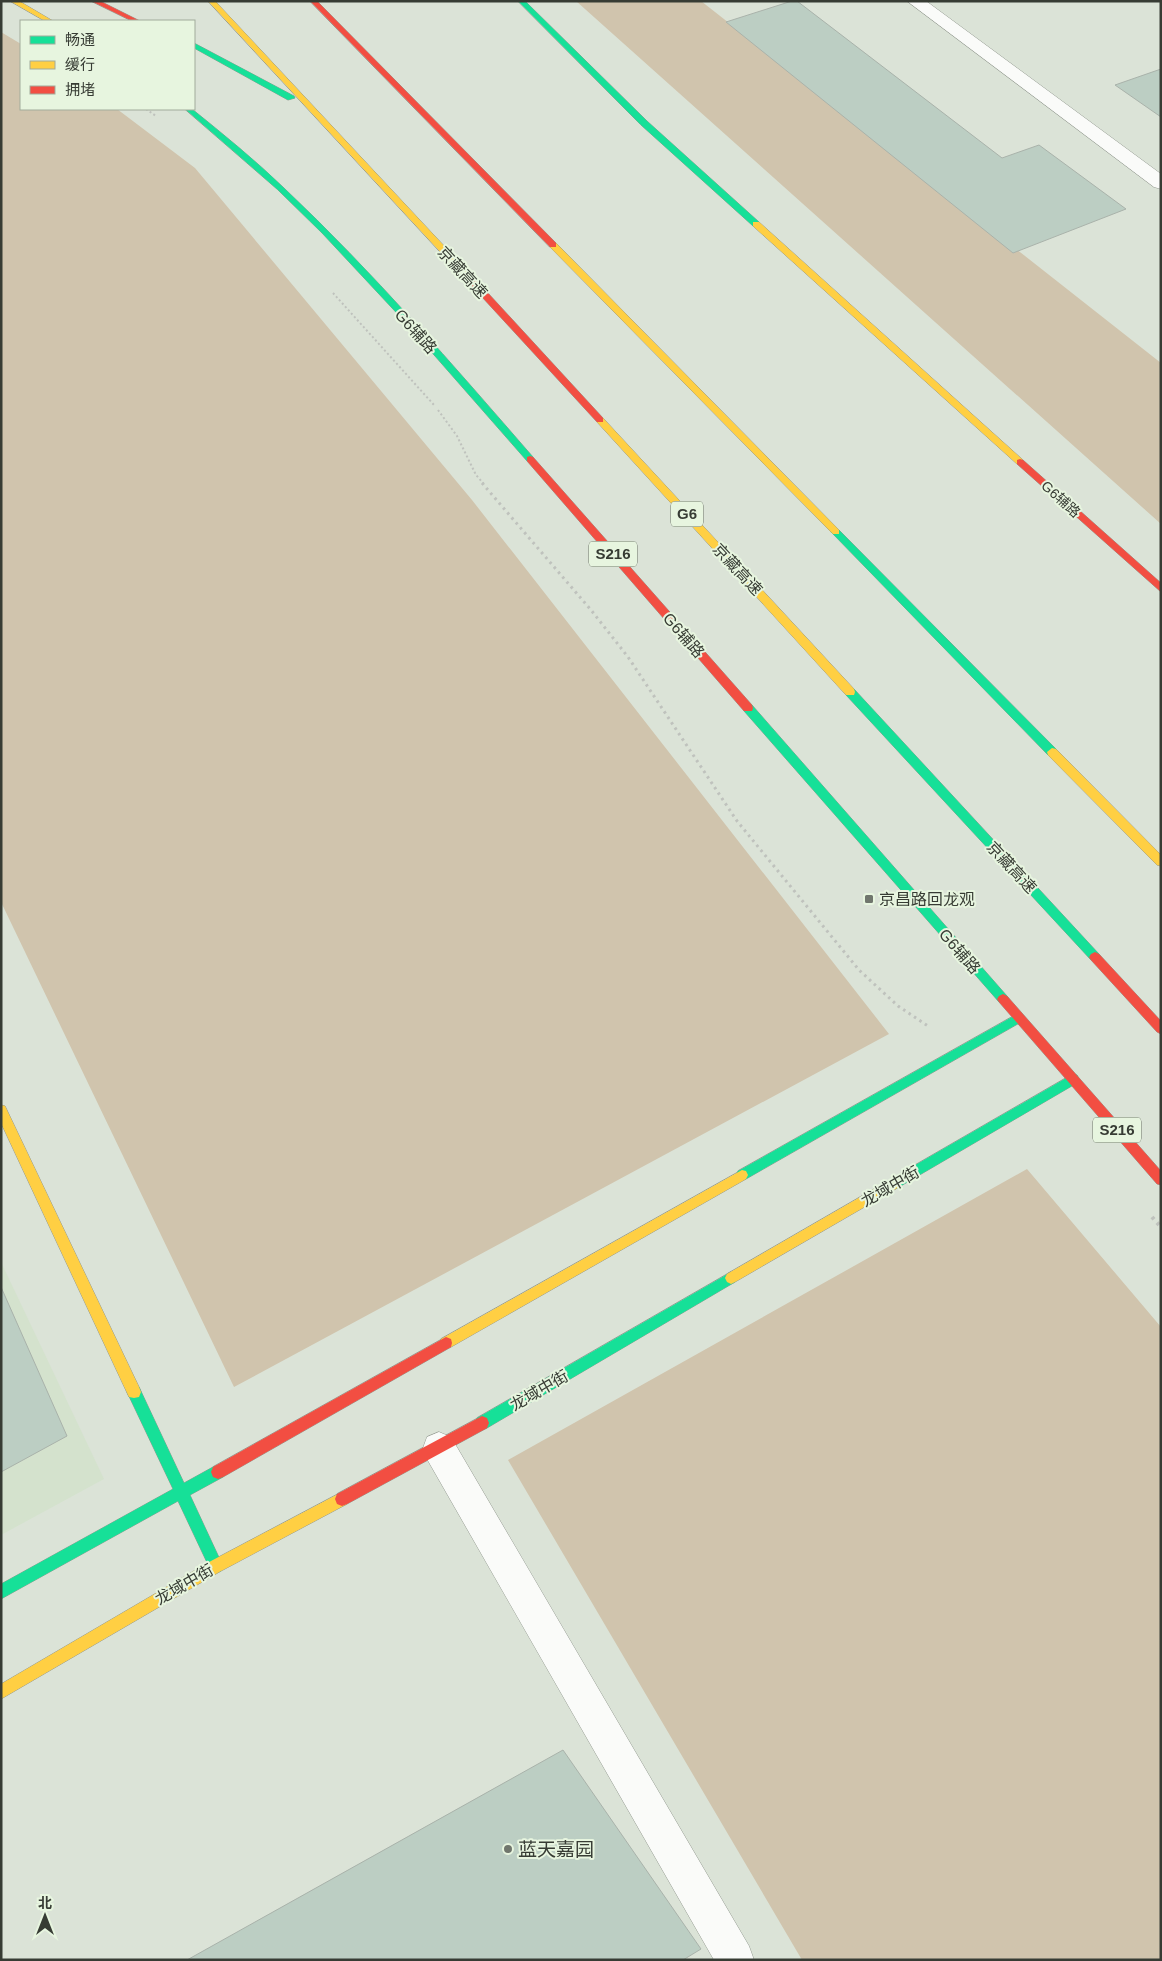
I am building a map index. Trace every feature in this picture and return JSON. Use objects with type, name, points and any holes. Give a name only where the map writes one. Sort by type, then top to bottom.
[{"type":"main road","points":[[13,1],[48,20]]},
{"type":"main road","points":[[94,1],[135,20]]},
{"type":"main road","name":"京藏高速","points":[[212,1],[1161,1028]]},
{"type":"main road","points":[[314,1],[1161,862]]},
{"type":"main road","name":"G6辅路","points":[[521,1],[644,123],[1161,589]]},
{"type":"main road","points":[[195,46],[315,111]]},
{"type":"main road","name":"G6辅路","points":[[189,110],[225,136],[276,181],[406,318],[1161,1180]]},
{"type":"main road","points":[[1,1592],[181,1493],[1019,1018]]},
{"type":"main road","name":"龙域中街","points":[[1,1692],[216,1566],[439,1448],[1073,1080]]},
{"type":"main road","points":[[1,1110],[216,1566]]},
{"type":"street","points":[[915,1],[1161,183]]},
{"type":"street","points":[[439,1448],[735,1960]]},
{"type":"path","points":[[147,110],[161,120]]},
{"type":"path","points":[[326,286],[439,411],[457,436],[476,475],[591,610],[628,657],[737,821],[858,970],[898,1006],[963,1050]]},
{"type":"path","points":[[1148,1212],[1161,1227]]},
{"type":"shaded area","points":[[576,1],[701,1],[1161,363],[1161,524]]},
{"type":"shaded area","points":[[1,32],[20,43],[20,110],[118,110],[195,168],[472,500],[889,1034],[234,1387],[1,902]]},
{"type":"shaded area","points":[[1027,1169],[1161,1327],[1161,1960],[802,1960],[508,1460]]},
{"type":"shaded area","points":[[1,1262],[104,1479],[1,1535]]},
{"type":"building","points":[[797,1],[1002,158],[1039,145],[1126,209],[1013,253],[726,22]]},
{"type":"building","points":[[1161,69],[1161,117],[1115,85]]},
{"type":"building","points":[[1,1287],[67,1436],[1,1472]]},
{"type":"building","name":"蓝天嘉园","points":[[563,1750],[701,1949],[683,1960],[187,1960]]},
{"type":"traffic: fast","points":[[521,1],[644,123],[756,224]]},
{"type":"traffic: fast","points":[[195,46],[291,98]]},
{"type":"traffic: fast","points":[[189,110],[281,189],[325,232],[409,321],[530,459]]},
{"type":"traffic: fast","points":[[836,532],[1052,752]]},
{"type":"traffic: fast","points":[[850,692],[1095,957]]},
{"type":"traffic: fast","points":[[748,708],[1003,999]]},
{"type":"traffic: fast","points":[[742,1175],[1019,1018]]},
{"type":"traffic: fast","points":[[895,1183],[1073,1079]]},
{"type":"traffic: fast","points":[[482,1423],[731,1278]]},
{"type":"traffic: fast","points":[[134,1392],[216,1566]]},
{"type":"traffic: fast","points":[[1,1592],[218,1472]]},
{"type":"traffic: slow","points":[[13,1],[48,20]]},
{"type":"traffic: slow","points":[[211,1],[473,282]]},
{"type":"traffic: slow","points":[[756,224],[1020,462]]},
{"type":"traffic: slow","points":[[553,245],[836,532]]},
{"type":"traffic: slow","points":[[600,420],[850,692]]},
{"type":"traffic: slow","points":[[1052,752],[1161,862]]},
{"type":"traffic: slow","points":[[1,1110],[134,1392]]},
{"type":"traffic: slow","points":[[446,1343],[742,1175]]},
{"type":"traffic: slow","points":[[731,1278],[895,1183]]},
{"type":"traffic: slow","points":[[1,1692],[216,1566],[342,1499]]},
{"type":"traffic: jam","points":[[94,1],[135,20]]},
{"type":"traffic: jam","points":[[313,1],[553,245]]},
{"type":"traffic: jam","points":[[473,282],[600,420]]},
{"type":"traffic: jam","points":[[530,459],[748,708]]},
{"type":"traffic: jam","points":[[1020,462],[1161,589]]},
{"type":"traffic: jam","points":[[1095,957],[1161,1029]]},
{"type":"traffic: jam","points":[[1003,999],[1161,1180]]},
{"type":"traffic: jam","points":[[218,1472],[446,1343]]},
{"type":"traffic: jam","points":[[342,1499],[482,1423]]},
{"type":"place","name":"京昌路回龙观","points":[[869,899]]},
{"type":"place","name":"蓝天嘉园","points":[[508,1849]]}]
